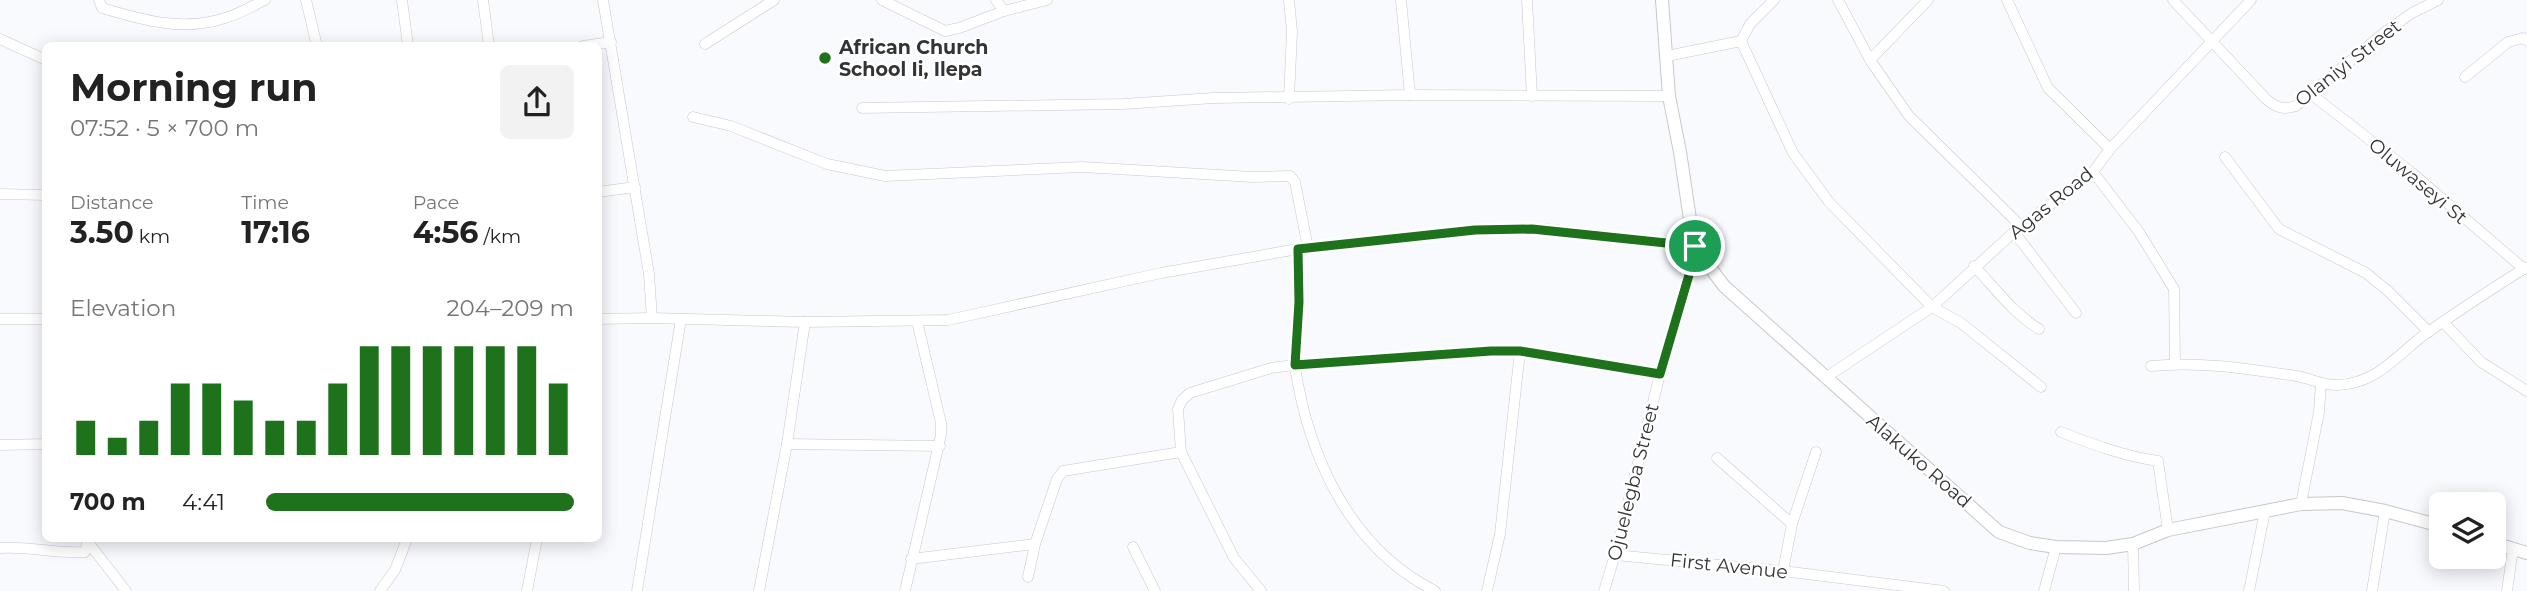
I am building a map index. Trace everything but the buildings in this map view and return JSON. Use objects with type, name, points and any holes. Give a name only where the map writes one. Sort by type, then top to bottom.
[{"type":"main road","points":[[1662,0],[1669,96],[1681,152],[1695,248]]},
{"type":"main road","name":"Alakuko Road","points":[[1695,248],[1724,286],[1999,532],[2029,543],[2056,547],[2106,548],[2133,544],[2168,530],[2301,504],[2342,503],[2385,510],[2429,523]]},
{"type":"main road","points":[[2506,546],[2527,553]]},
{"type":"street","points":[[99,0],[102,8],[161,24],[226,18],[265,0]]},
{"type":"street","points":[[306,0],[316,42]]},
{"type":"street","points":[[402,0],[407,42]]},
{"type":"street","points":[[483,0],[488,42]]},
{"type":"street","points":[[603,0],[649,274],[652,318]]},
{"type":"street","points":[[705,44],[774,0]]},
{"type":"street","points":[[883,0],[945,31],[1047,0]]},
{"type":"street","points":[[996,0],[1004,11]]},
{"type":"street","points":[[1289,0],[1292,31],[1289,99]]},
{"type":"street","points":[[1401,0],[1410,95]]},
{"type":"street","points":[[1527,0],[1532,96]]},
{"type":"street","points":[[1741,41],[1750,24],[1774,0]]},
{"type":"street","points":[[1838,0],[1870,60],[1921,130],[2018,229],[2076,313]]},
{"type":"street","points":[[1870,60],[1928,0]]},
{"type":"street","points":[[2007,0],[2048,88],[2109,149]]},
{"type":"street","name":"Olaniyi Street","points":[[2173,0],[2276,107],[2285,109],[2296,106],[2385,32],[2412,13],[2438,0]]},
{"type":"street","name":"Agas Road","points":[[1825,379],[1932,307],[2018,229],[2093,172],[2109,149],[2251,0]]},
{"type":"street","points":[[2465,77],[2508,42],[2523,38],[2527,41]]},
{"type":"street","points":[[0,40],[42,58]]},
{"type":"street","points":[[1667,56],[1741,41]]},
{"type":"street","points":[[1741,41],[1793,153],[1812,183],[1932,307],[1961,323],[2041,387]]},
{"type":"street","points":[[602,43],[611,42]]},
{"type":"street","name":"Oluwaseyi St","points":[[2311,94],[2411,172],[2525,268]]},
{"type":"street","points":[[862,108],[1123,104],[1214,99],[1410,95],[1669,96]]},
{"type":"street","points":[[693,117],[731,126],[827,164],[885,176],[1082,167],[1252,177],[1290,176],[1295,182],[1303,248],[1295,365],[1316,452],[1336,496],[1355,525],[1409,576],[1435,591]]},
{"type":"street","points":[[2225,157],[2279,229],[2366,273],[2429,332]]},
{"type":"street","points":[[2093,172],[2139,232],[2174,289],[2175,364]]},
{"type":"street","points":[[602,191],[635,187]]},
{"type":"street","points":[[0,194],[42,195]]},
{"type":"street","points":[[602,319],[805,322],[948,320],[1161,273],[1303,248],[1475,230],[1532,229],[1695,248]]},
{"type":"street","name":"Ojuelegba Street","points":[[1604,591],[1695,248]]},
{"type":"street","points":[[1974,267],[2012,309],[2039,329]]},
{"type":"street","points":[[2151,366],[2175,364],[2231,367],[2303,377],[2334,386],[2353,383],[2376,375],[2429,332],[2525,268]]},
{"type":"street","points":[[0,319],[42,319]]},
{"type":"street","points":[[637,591],[681,319]]},
{"type":"street","points":[[905,591],[940,446],[941,423],[917,321]]},
{"type":"street","points":[[759,591],[787,444],[805,322]]},
{"type":"street","points":[[2444,323],[2481,362],[2527,391]]},
{"type":"street","points":[[1261,591],[1234,558],[1181,452],[1178,409],[1182,400],[1190,393],[1271,368],[1491,351],[1520,351],[1660,374]]},
{"type":"street","points":[[1500,591],[1488,590],[1500,534],[1520,351]]},
{"type":"street","points":[[2301,504],[2319,412],[2321,383]]},
{"type":"street","points":[[2062,432],[2104,449],[2158,461],[2168,530]]},
{"type":"street","points":[[0,445],[42,444]]},
{"type":"street","points":[[787,444],[940,446]]},
{"type":"street","points":[[1028,577],[1035,544],[1057,480],[1063,471],[1181,452]]},
{"type":"street","points":[[1783,571],[1792,524],[1816,453]]},
{"type":"street","points":[[1717,458],[1792,524]]},
{"type":"street","points":[[2372,591],[2385,510]]},
{"type":"street","points":[[2249,591],[2265,512]]},
{"type":"street","points":[[0,548],[85,552],[88,542]]},
{"type":"street","points":[[89,542],[126,591]]},
{"type":"street","points":[[380,591],[400,561],[406,542]]},
{"type":"street","points":[[527,591],[536,542]]},
{"type":"street","points":[[911,559],[1035,544]]},
{"type":"street","points":[[2133,544],[2134,591]]},
{"type":"street","points":[[1133,547],[1155,591]]},
{"type":"street","points":[[2044,591],[2056,547]]},
{"type":"street","points":[[2507,591],[2513,548]]},
{"type":"street","name":"First Avenue","points":[[1615,555],[1783,571],[1944,591]]},
{"type":"place","name":"African Church School Ii, Ilepa","points":[[825,58]]},
{"type":"route","points":[[1532,229],[1695,246],[1696,251],[1660,374],[1520,351],[1295,365],[1299,302],[1298,249],[1475,230],[1532,229]]}]
